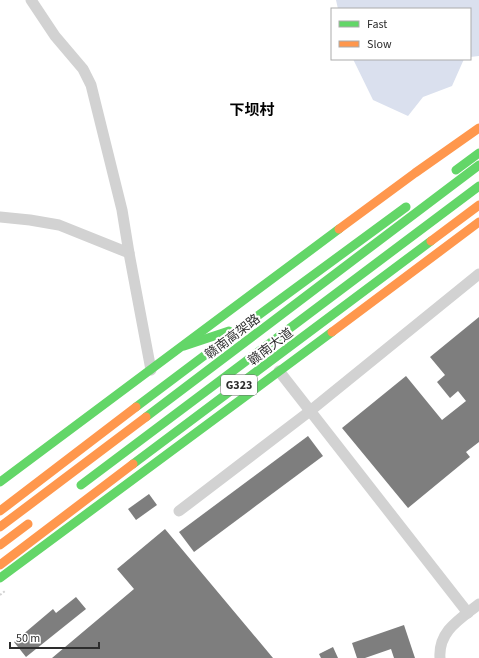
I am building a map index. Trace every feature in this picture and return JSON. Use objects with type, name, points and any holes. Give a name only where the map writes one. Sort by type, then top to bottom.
[{"type":"main road","points":[[0,482],[415,173],[479,128]]},
{"type":"main road","points":[[447,177],[479,153]]},
{"type":"main road","name":"赣南高架路","points":[[0,527],[479,165]]},
{"type":"main road","points":[[76,488],[479,186]]},
{"type":"main road","points":[[428,191],[452,225]]},
{"type":"main road","points":[[0,511],[241,328],[415,201]]},
{"type":"main road","name":"赣南大道","points":[[0,565],[479,205]]},
{"type":"main road","points":[[0,578],[479,222]]},
{"type":"main road","points":[[184,346],[241,328]]},
{"type":"main road","points":[[237,402],[273,360]]},
{"type":"main road","points":[[0,545],[38,517]]},
{"type":"street","points":[[31,0],[55,36],[83,69],[91,85],[122,210],[128,252],[151,370]]},
{"type":"street","points":[[0,217],[59,225],[128,252]]},
{"type":"street","points":[[179,511],[310,411],[479,274]]},
{"type":"street","points":[[279,371],[468,613]]},
{"type":"street","points":[[440,658],[442,640],[451,626],[479,604]]},
{"type":"shaded area","points":[[336,0],[479,0],[479,56],[471,57],[471,8],[338,8]]},
{"type":"shaded area","points":[[353,60],[464,60],[452,86],[423,97],[408,116],[373,100]]},
{"type":"building","points":[[479,317],[479,442],[466,452],[470,457],[408,508],[342,428],[406,376],[442,420],[466,401],[458,391],[450,398],[437,382],[445,375],[430,357]]},
{"type":"building","points":[[308,436],[323,456],[194,552],[179,532]]},
{"type":"building","points":[[149,494],[157,505],[136,520],[128,509]]},
{"type":"building","points":[[165,529],[273,658],[52,658],[134,589],[117,569]]},
{"type":"building","points":[[76,597],[86,609],[26,657],[14,642],[53,609],[56,613]]},
{"type":"building","points":[[404,625],[415,658],[394,658],[391,649],[365,658],[357,658],[352,643]]},
{"type":"building","points":[[333,647],[338,658],[321,658],[319,654]]},
{"type":"traffic: fast","points":[[456,170],[479,153]]},
{"type":"traffic: fast","points":[[146,417],[479,165]]},
{"type":"traffic: fast","points":[[81,485],[479,186]]},
{"type":"traffic: fast","points":[[136,407],[406,207]]},
{"type":"traffic: fast","points":[[0,482],[339,229]]},
{"type":"traffic: fast","points":[[133,464],[431,241]]},
{"type":"traffic: fast","points":[[184,346],[229,331]]},
{"type":"traffic: fast","points":[[0,578],[332,332]]},
{"type":"traffic: slow","points":[[339,229],[479,128]]},
{"type":"traffic: slow","points":[[431,241],[479,205]]},
{"type":"traffic: slow","points":[[332,332],[479,222]]},
{"type":"traffic: slow","points":[[0,511],[136,407]]},
{"type":"traffic: slow","points":[[0,527],[146,417]]},
{"type":"traffic: slow","points":[[0,565],[133,464]]},
{"type":"traffic: slow","points":[[0,545],[28,524]]},
{"type":"district","name":"下坝村","points":[[252,110]]}]
